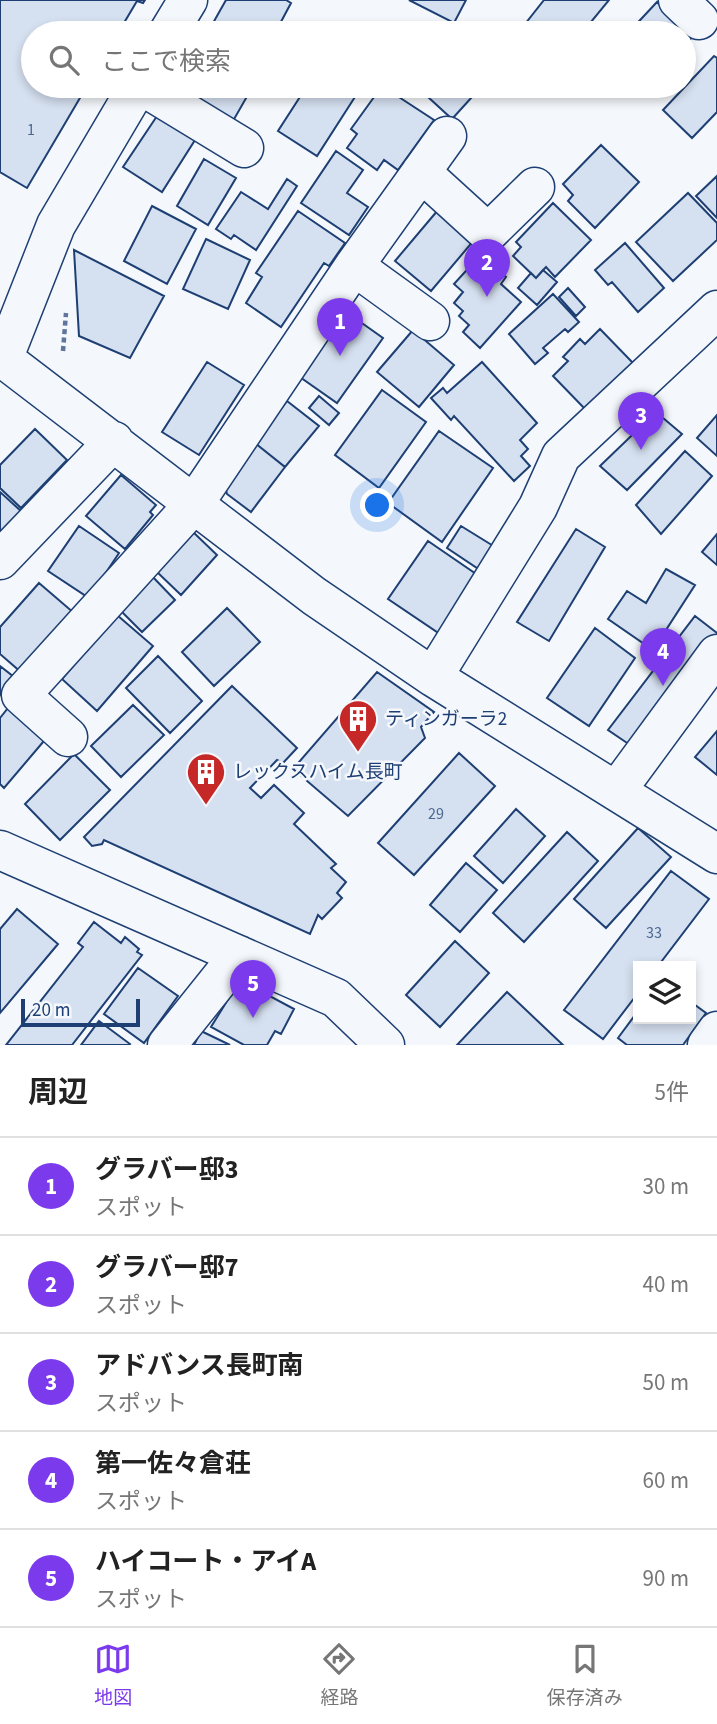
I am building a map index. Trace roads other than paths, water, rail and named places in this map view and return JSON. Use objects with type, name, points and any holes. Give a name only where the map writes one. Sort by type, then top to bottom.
[{"type":"street","points":[[175,21],[188,0]]},
{"type":"street","points":[[133,98],[13,291],[2,357],[314,596],[433,677],[717,854]]},
{"type":"street","points":[[160,98],[244,148]]},
{"type":"street","points":[[68,737],[20,695],[194,504],[354,266],[447,136]]},
{"type":"street","points":[[421,172],[488,233],[535,187]]},
{"type":"street","points":[[354,266],[429,321]]},
{"type":"street","points":[[433,677],[538,507],[561,456],[709,332]]},
{"type":"street","points":[[0,560],[114,441]]},
{"type":"street","points":[[617,790],[717,654]]},
{"type":"street","points":[[0,850],[336,998],[385,1045]]},
{"type":"street","points":[[167,1045],[239,955]]},
{"type":"street","points":[[707,1045],[717,1031]]},
{"type":"place","name":"グラバー邸7","points":[[487,297]]},
{"type":"place","name":"グラバー邸3","points":[[340,356]]},
{"type":"place","name":"アドバンス長町南","points":[[641,450]]},
{"type":"place","name":"第一佐々倉荘","points":[[663,686]]},
{"type":"place","name":"ティンガーラ2","points":[[358,753]]},
{"type":"place","name":"レックスハイム長町","points":[[206,806]]},
{"type":"place","name":"ハイコート・アイA","points":[[253,1018]]}]
